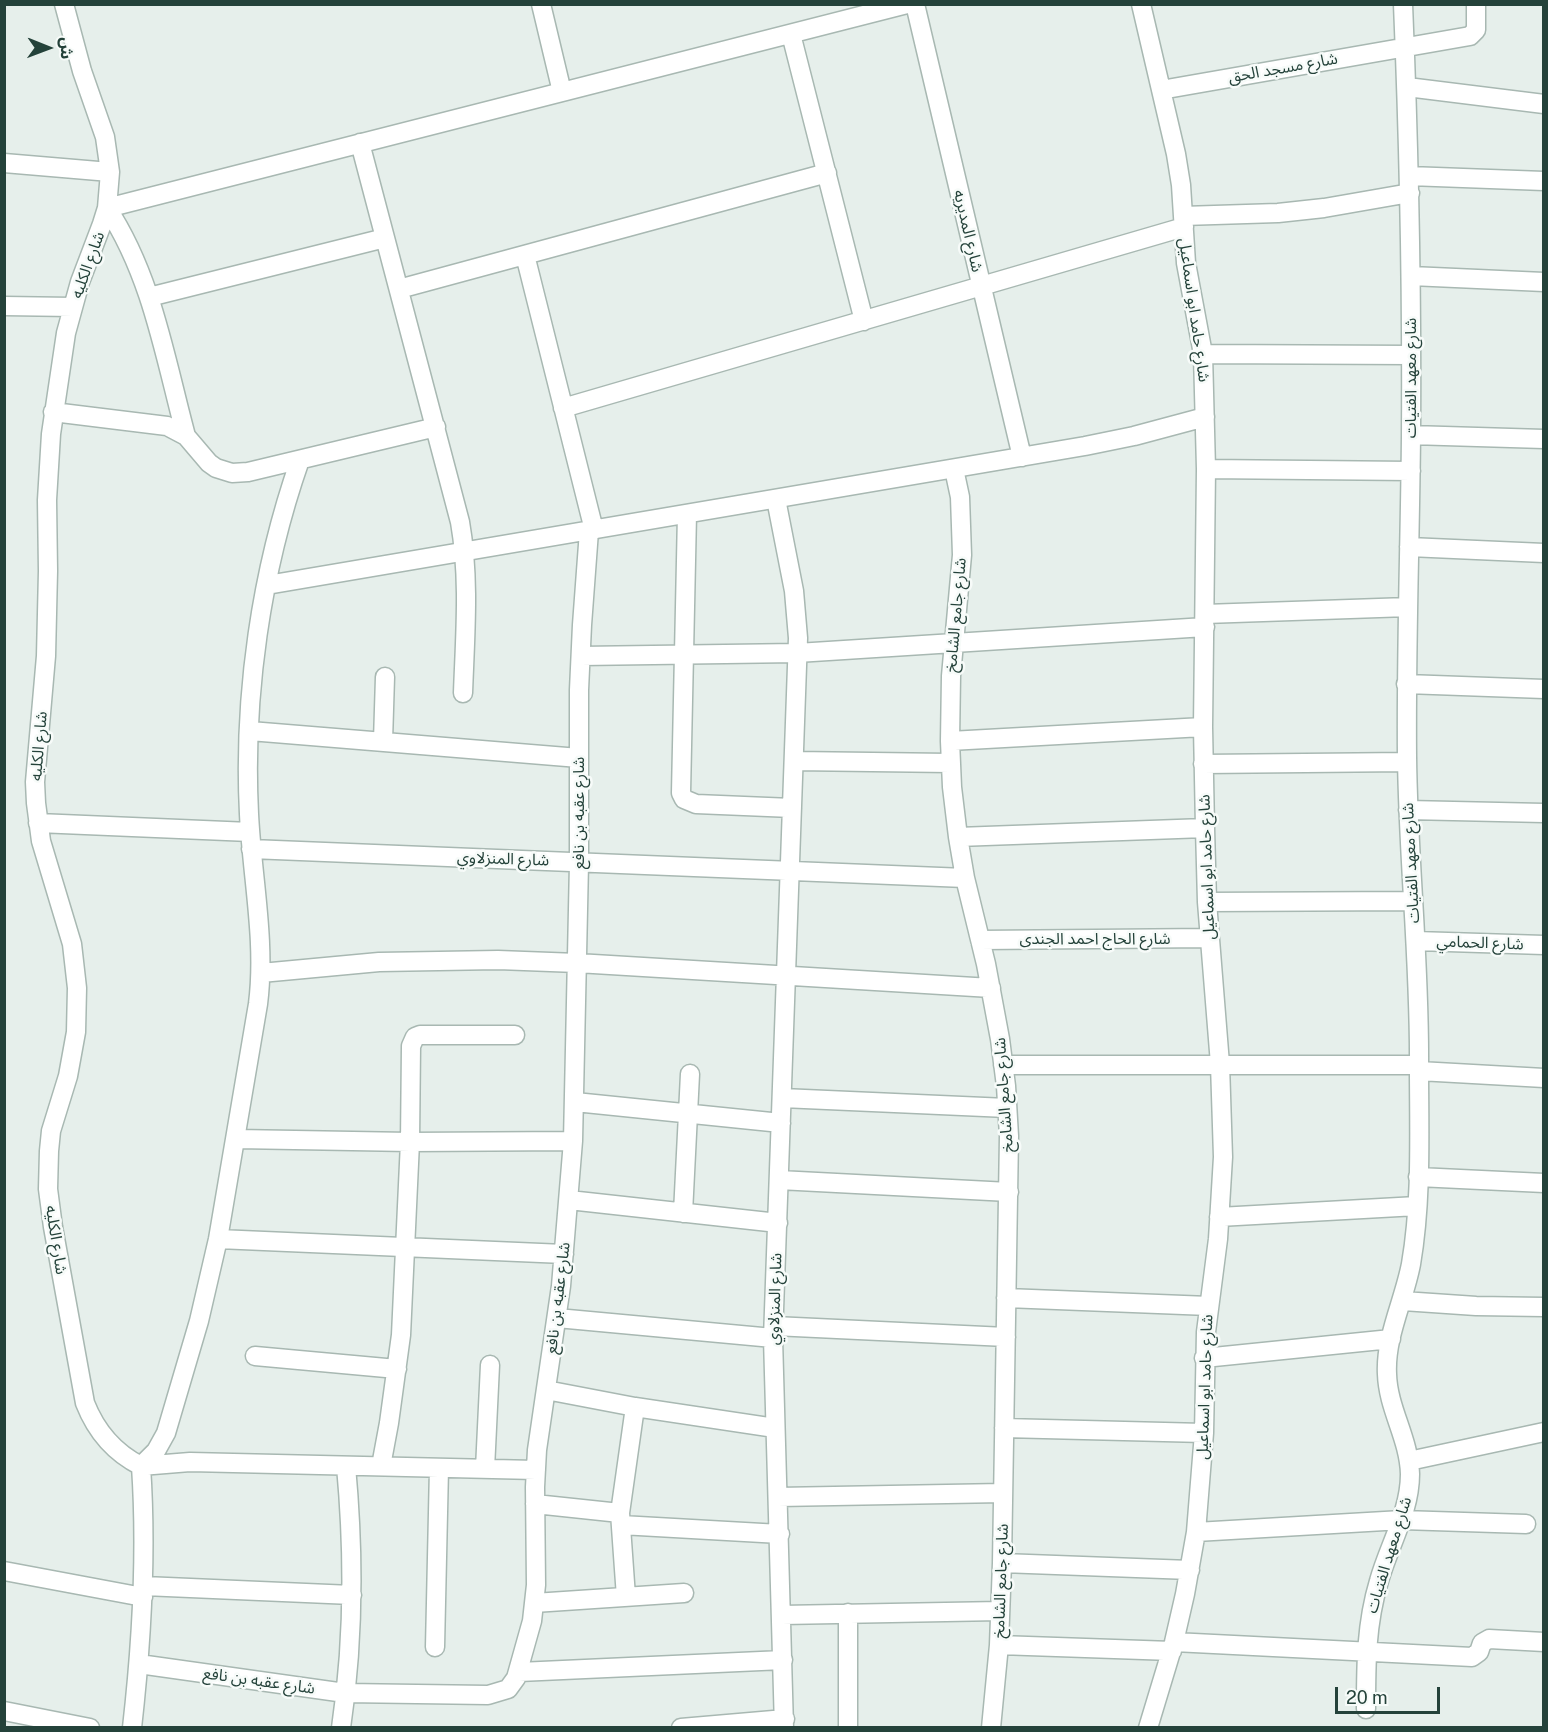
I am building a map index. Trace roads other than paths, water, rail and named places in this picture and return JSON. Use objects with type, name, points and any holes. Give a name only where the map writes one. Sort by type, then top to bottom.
[{"type":"street","name":"شارع الكليه","points":[[64,4],[80,63],[105,137],[110,172],[106,208],[73,307],[61,359],[53,412],[47,500],[46,656],[35,782],[38,823],[45,859],[72,944],[78,1010],[73,1054],[56,1112],[49,1151],[48,1189],[51,1218],[85,1402],[93,1422],[106,1440],[122,1455],[141,1467]]},
{"type":"street","points":[[541,4],[562,92]]},
{"type":"street","points":[[186,436],[144,280],[131,250],[106,208],[907,4]]},
{"type":"street","name":"شارع المديريه","points":[[915,4],[1022,457]]},
{"type":"street","name":"شارع حامد ابو اسماعيل","points":[[1142,4],[1176,154],[1189,280],[1203,354],[1206,470],[1204,828],[1207,902],[1220,1064],[1223,1157],[1204,1358],[1204,1433],[1196,1532],[1173,1647],[1148,1728]]},
{"type":"street","name":"شارع معهد الفتيات","points":[[1366,1709],[1366,1652],[1370,1617],[1388,1551],[1402,1520],[1409,1490],[1407,1446],[1391,1402],[1387,1371],[1391,1340],[1411,1263],[1418,1177],[1419,1068],[1416,941],[1408,810],[1406,684],[1411,471],[1411,276],[1403,4]]},
{"type":"street","name":"شارع مسجد الحق","points":[[1161,90],[1470,36],[1476,30],[1476,4]]},
{"type":"street","points":[[791,34],[864,321]]},
{"type":"street","points":[[1407,87],[1544,104]]},
{"type":"street","points":[[360,143],[457,507],[465,551],[467,595],[463,693]]},
{"type":"street","points":[[4,163],[110,172]]},
{"type":"street","points":[[399,290],[827,173]]},
{"type":"street","points":[[563,408],[981,286],[1183,221],[1324,208],[1410,184],[1544,181]]},
{"type":"street","points":[[149,297],[385,238]]},
{"type":"street","name":"شارع عقبه بن نافع","points":[[139,1664],[345,1693],[488,1695],[508,1689],[519,1672],[534,1603],[537,1567],[535,1504],[539,1430],[557,1318],[573,1141],[581,656],[592,530],[525,255]]},
{"type":"street","points":[[1411,276],[1544,282]]},
{"type":"street","points":[[4,306],[73,307]]},
{"type":"street","points":[[1203,354],[1411,355]]},
{"type":"street","points":[[53,412],[160,424],[174,428],[186,436],[209,463],[232,473],[248,472],[436,427]]},
{"type":"street","points":[[267,585],[1118,440],[1205,417]]},
{"type":"street","points":[[1411,435],[1544,439]]},
{"type":"street","points":[[132,1728],[144,1592],[141,1467],[156,1451],[170,1423],[199,1321],[219,1239],[258,1004],[261,972],[260,937],[250,841],[249,730],[255,657],[267,585],[279,531],[300,460]]},
{"type":"street","name":"شارع جامع الشامخ","points":[[954,469],[961,507],[962,555],[952,644],[950,763],[958,837],[965,878],[991,988],[1004,1065],[1007,1108],[1009,1192],[1002,1563],[999,1645],[992,1728]]},
{"type":"street","points":[[1206,470],[1411,471]]},
{"type":"street","name":"شارع المنزلاوي","points":[[776,499],[794,591],[797,653],[774,1332],[785,1723]]},
{"type":"street","points":[[687,514],[681,793],[689,803],[696,804],[792,808]]},
{"type":"street","points":[[1409,547],[1544,553]]},
{"type":"street","points":[[581,656],[797,653],[952,644],[1205,621],[1408,607]]},
{"type":"street","points":[[383,741],[385,677]]},
{"type":"street","points":[[1406,684],[1544,689]]},
{"type":"street","points":[[950,741],[1203,727]]},
{"type":"street","points":[[249,730],[579,758]]},
{"type":"street","points":[[794,762],[950,763]]},
{"type":"street","points":[[1203,764],[1407,762]]},
{"type":"street","points":[[1408,810],[1544,813]]},
{"type":"street","name":"شارع المنزلاوي","points":[[38,823],[250,841],[579,863],[965,878]]},
{"type":"street","points":[[958,837],[1204,828]]},
{"type":"street","points":[[1207,902],[1413,901]]},
{"type":"street","name":"شارع الحاج احمد الجندى","points":[[980,940],[1210,938]]},
{"type":"street","name":"شارع الحمامي","points":[[1416,941],[1544,945]]},
{"type":"street","points":[[261,972],[409,961],[498,960],[991,988]]},
{"type":"street","points":[[381,1466],[401,1335],[410,1142],[411,1046],[416,1037],[425,1034],[514,1035]]},
{"type":"street","points":[[1004,1065],[1220,1064],[1419,1068],[1544,1078]]},
{"type":"street","points":[[683,1213],[690,1074]]},
{"type":"street","points":[[782,1098],[1007,1108]]},
{"type":"street","points":[[574,1102],[781,1124]]},
{"type":"street","points":[[237,1139],[410,1142],[573,1141]]},
{"type":"street","points":[[1418,1177],[1544,1183]]},
{"type":"street","points":[[779,1180],[1009,1192]]},
{"type":"street","points":[[569,1200],[778,1223]]},
{"type":"street","points":[[1219,1217],[1417,1206]]},
{"type":"street","points":[[219,1239],[564,1254]]},
{"type":"street","points":[[1006,1298],[1209,1306]]},
{"type":"street","points":[[1402,1301],[1476,1306],[1544,1307]]},
{"type":"street","points":[[557,1318],[774,1332],[1006,1337]]},
{"type":"street","points":[[1204,1358],[1391,1340]]},
{"type":"street","points":[[255,1356],[397,1369]]},
{"type":"street","points":[[485,1469],[490,1365]]},
{"type":"street","points":[[546,1390],[635,1407],[775,1428]]},
{"type":"street","points":[[626,1597],[621,1519],[635,1407]]},
{"type":"street","points":[[1004,1428],[1204,1433]]},
{"type":"street","points":[[1409,1461],[1544,1432]]},
{"type":"street","points":[[141,1467],[190,1462],[536,1470]]},
{"type":"street","points":[[341,1728],[352,1595],[346,1466]]},
{"type":"street","points":[[435,1647],[439,1468]]},
{"type":"street","points":[[778,1497],[1003,1492]]},
{"type":"street","points":[[535,1504],[621,1519],[780,1534]]},
{"type":"street","points":[[1196,1532],[1402,1520],[1526,1524]]},
{"type":"street","points":[[1002,1563],[1190,1570]]},
{"type":"street","points":[[4,1570],[144,1592],[352,1595]]},
{"type":"street","points":[[534,1603],[684,1593]]},
{"type":"street","points":[[782,1615],[1000,1611]]},
{"type":"street","points":[[848,1613],[849,1728]]},
{"type":"street","points":[[999,1645],[1173,1647],[1472,1657],[1479,1652],[1482,1643],[1489,1639],[1544,1642]]},
{"type":"street","points":[[519,1672],[783,1660]]},
{"type":"street","points":[[4,1711],[90,1728]]},
{"type":"street","points":[[681,1728],[785,1723]]}]
